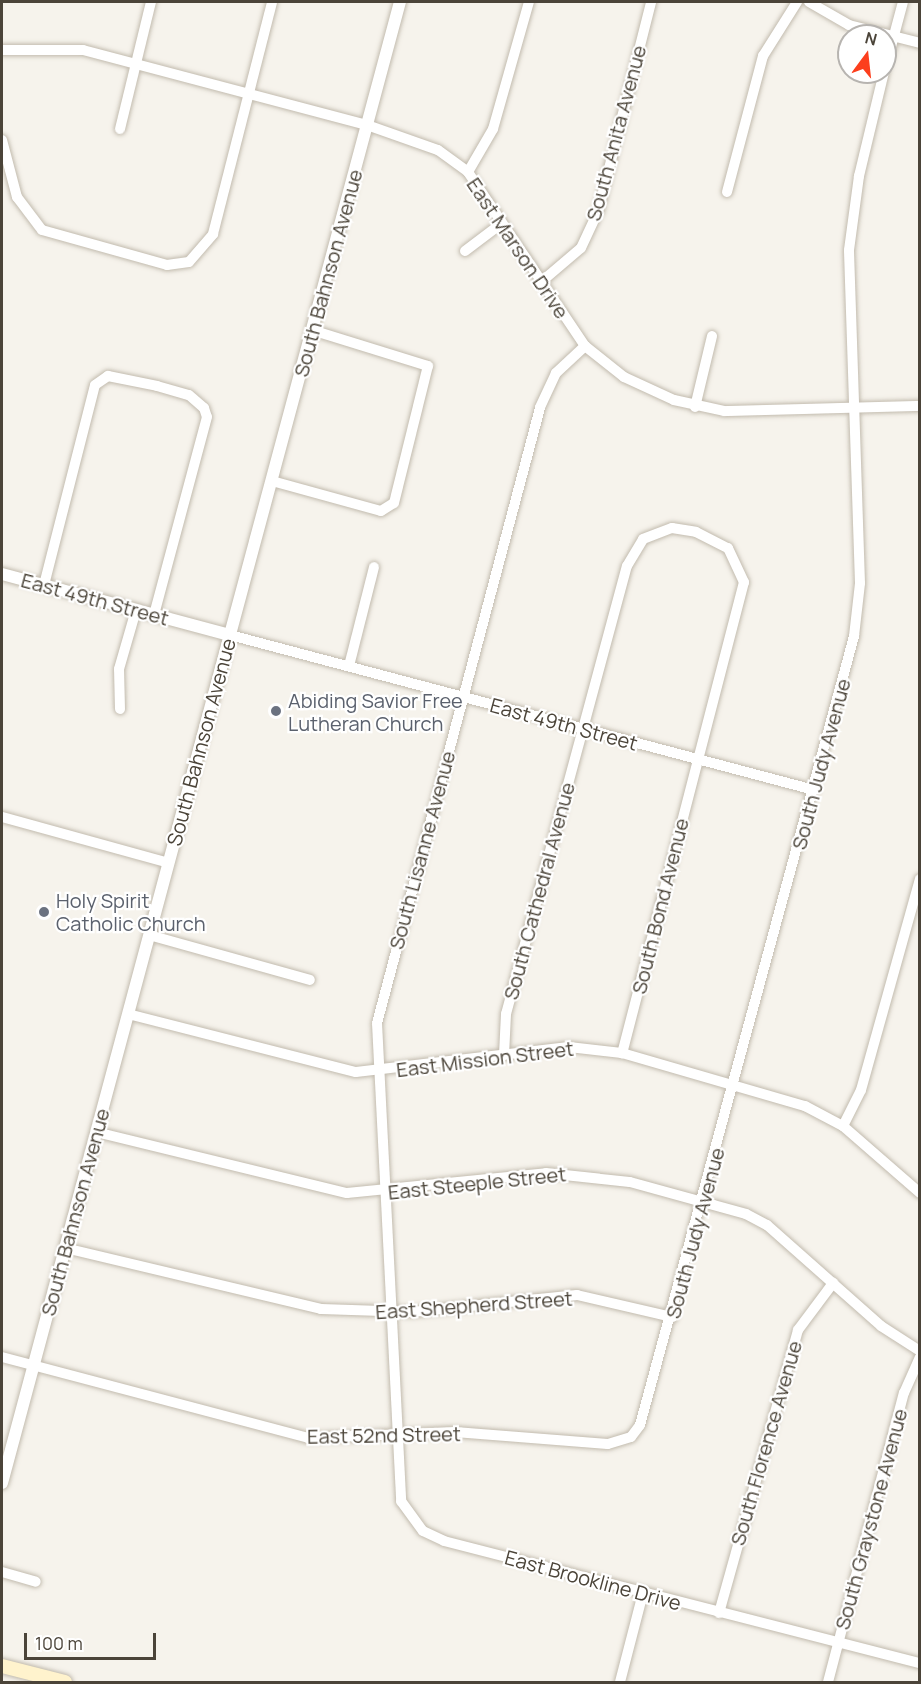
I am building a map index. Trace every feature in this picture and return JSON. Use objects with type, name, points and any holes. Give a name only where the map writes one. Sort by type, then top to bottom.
[{"type":"main road","points":[[2,1666],[65,1683]]},
{"type":"street","points":[[120,129],[150,2]]},
{"type":"street","points":[[2,140],[17,197],[42,230],[167,265],[189,262],[213,234],[272,2]]},
{"type":"street","name":"South Bahnson Avenue","points":[[2,1483],[400,2]]},
{"type":"street","points":[[468,172],[493,129],[529,2]]},
{"type":"street","name":"South Anita Avenue","points":[[541,282],[581,248],[598,212],[651,2]]},
{"type":"street","points":[[727,192],[763,56],[797,2]]},
{"type":"street","points":[[809,2],[847,24]]},
{"type":"street","name":"South Judy Avenue","points":[[896,24],[903,2]]},
{"type":"street","points":[[897,38],[920,43]]},
{"type":"street","name":"East Marson Drive","points":[[2,50],[83,50],[367,125],[438,150],[468,172],[585,346],[624,377],[695,407],[755,411],[920,406]]},
{"type":"street","name":"South Judy Avenue","points":[[631,1437],[646,1413],[814,790],[859,605],[849,249],[859,176],[882,84]]},
{"type":"street","points":[[465,251],[502,223]]},
{"type":"street","points":[[272,481],[381,512],[394,503],[428,366],[422,360],[312,330]]},
{"type":"street","points":[[695,407],[712,336]]},
{"type":"street","name":"South Lisanne Avenue","points":[[392,1378],[377,1072],[377,1023],[462,698],[547,387],[585,346]]},
{"type":"street","points":[[44,585],[95,385],[108,376],[157,386],[189,395],[204,408],[207,417],[154,615]]},
{"type":"street","name":"South Cathedral Avenue","points":[[504,1055],[506,1014],[634,549],[662,530],[696,532],[728,548],[744,582],[697,759]]},
{"type":"street","points":[[349,666],[374,567]]},
{"type":"street","name":"East 49th Street","points":[[2,574],[814,790]]},
{"type":"street","points":[[120,709],[118,676],[136,610]]},
{"type":"street","name":"South Bond Avenue","points":[[622,1053],[697,759]]},
{"type":"street","points":[[2,817],[169,864]]},
{"type":"street","points":[[843,1126],[861,1090],[920,879]]},
{"type":"street","points":[[149,935],[310,980]]},
{"type":"street","name":"East Mission Street","points":[[128,1014],[324,1067],[377,1072],[591,1046],[622,1053],[736,1083],[788,1100],[843,1126],[920,1193]]},
{"type":"street","name":"East Steeple Street","points":[[96,1132],[314,1188],[383,1192],[577,1173],[703,1201],[767,1225],[881,1326],[920,1351]]},
{"type":"street","name":"East Shepherd Street","points":[[65,1248],[280,1302],[389,1312],[577,1295],[672,1317]]},
{"type":"street","name":"South Florence Avenue","points":[[719,1613],[795,1340],[833,1283]]},
{"type":"street","name":"East 52nd Street","points":[[2,1357],[285,1434],[337,1440],[455,1432],[608,1444],[631,1437]]},
{"type":"street","name":"South Graystone Avenue","points":[[828,1683],[904,1393],[920,1357]]},
{"type":"street","name":"East Brookline Drive","points":[[392,1378],[401,1501],[423,1531],[444,1541],[838,1644],[920,1663]]},
{"type":"street","points":[[2,1572],[36,1582]]},
{"type":"street","points":[[620,1683],[643,1593]]},
{"type":"place","name":"Abiding Savior Free Lutheran Church","points":[[276,711]]},
{"type":"place","name":"Holy Spirit Catholic Church","points":[[44,912]]}]
